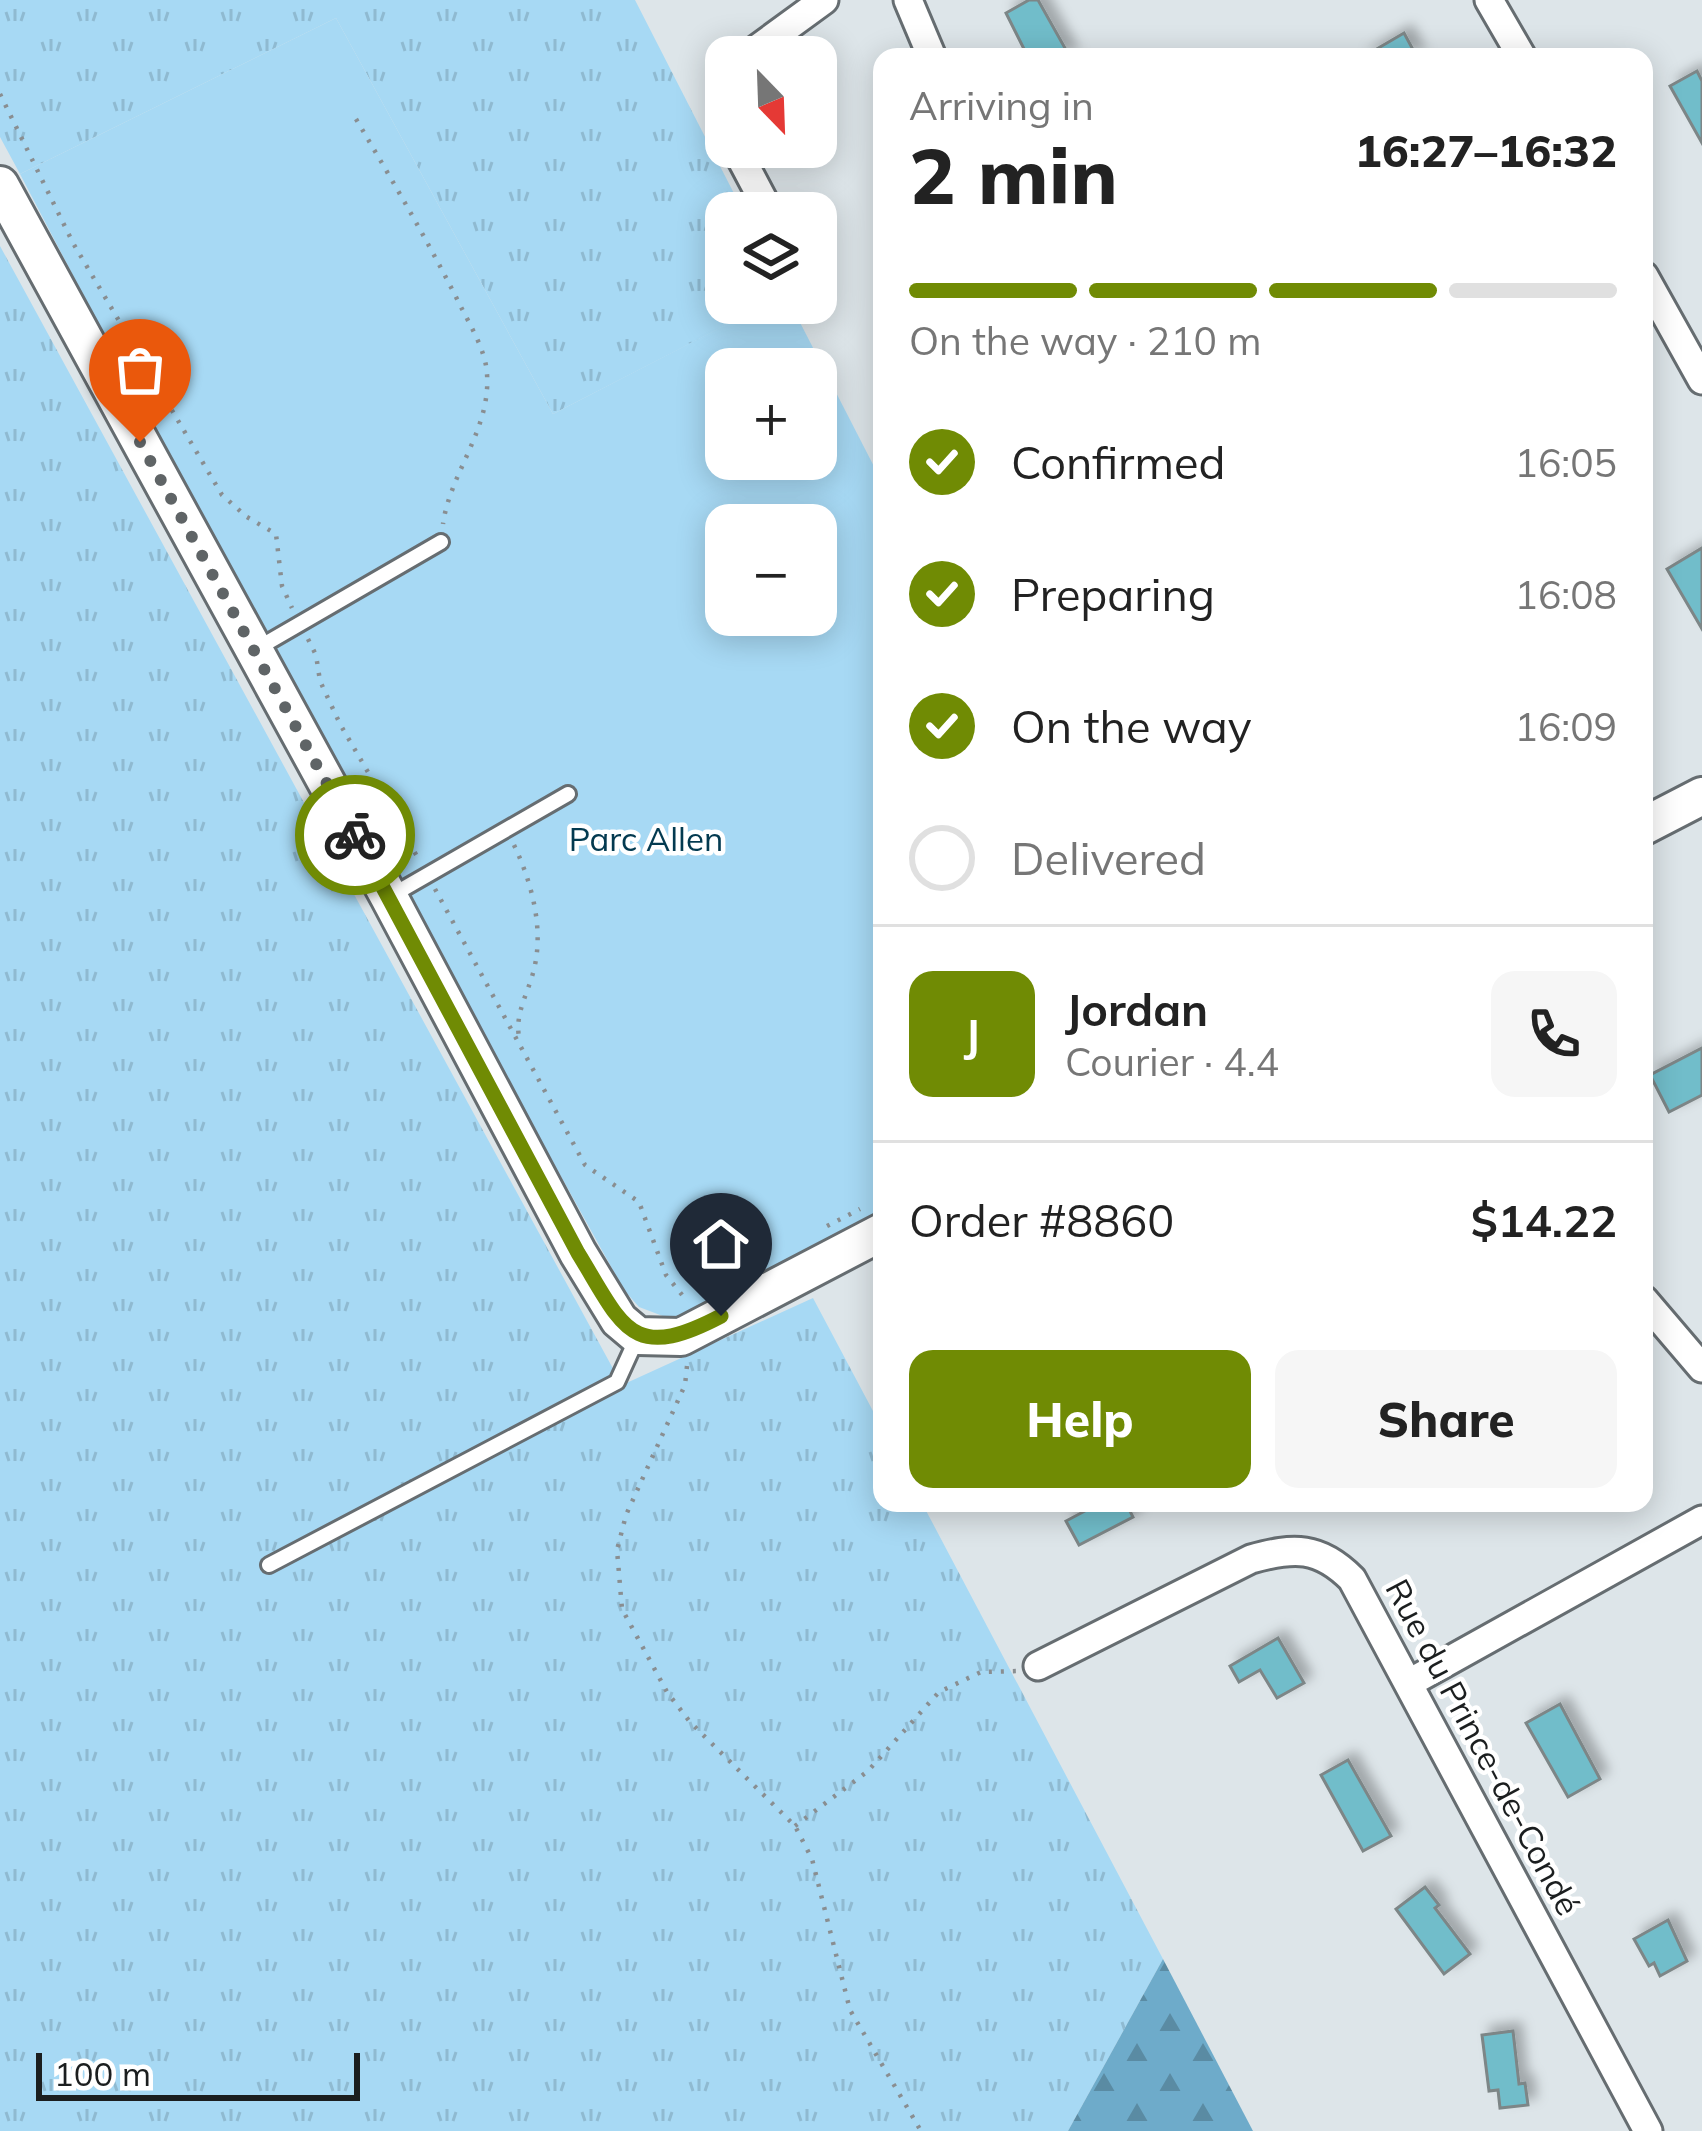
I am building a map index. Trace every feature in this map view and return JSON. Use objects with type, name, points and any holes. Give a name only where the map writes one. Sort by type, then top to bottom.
[{"type":"street","points":[[775,36],[824,0]]},
{"type":"street","points":[[908,0],[928,48]]},
{"type":"street","points":[[1489,0],[1517,48]]},
{"type":"street","points":[[0,185],[578,1253],[620,1320],[638,1336],[873,1236]]},
{"type":"street","points":[[1653,292],[1702,380]]},
{"type":"street","points":[[1653,821],[1702,796]]},
{"type":"street","points":[[1653,1311],[1702,1368]]},
{"type":"street","points":[[1409,1683],[1702,1520]]},
{"type":"street","name":"Rue du Prince-de-Condé","points":[[1039,1666],[1222,1572],[1281,1551],[1332,1559],[1352,1579],[1648,2131]]},
{"type":"lane","points":[[254,651],[441,542]]},
{"type":"lane","points":[[389,897],[568,794]]},
{"type":"lane","points":[[269,1564],[617,1382],[638,1336]]},
{"type":"path","points":[[0,94],[73,243],[221,495],[247,518],[276,534],[282,586],[316,655],[320,680],[340,724],[585,1166],[639,1202],[684,1319],[687,1365],[685,1385],[626,1515],[617,1550],[622,1609],[667,1693],[690,1722],[795,1826],[812,1859],[850,2010],[921,2131]]},
{"type":"path","points":[[356,118],[442,269],[474,333],[487,373],[480,424],[446,508],[441,542]]},
{"type":"path","points":[[506,829],[522,862],[538,938],[533,974],[520,1012],[520,1046]]},
{"type":"path","points":[[795,1826],[868,1771],[939,1692],[981,1672],[1039,1666]]},
{"type":"green space","points":[[0,0],[635,0],[705,137],[705,168],[721,168],[733,192],[705,192],[705,324],[728,324],[553,414],[336,18],[20,174],[0,137]]},
{"type":"green space","name":"Parc Allen","points":[[336,18],[553,414],[727,324],[801,324],[813,348],[705,348],[705,480],[837,480],[837,394],[873,464],[873,1220],[676,1321],[639,1307],[624,1290],[262,637],[20,174]]},
{"type":"green space","points":[[0,246],[622,1385],[813,1298],[873,1411],[873,1512],[927,1512],[1163,1959],[1068,2131],[0,2131]]},
{"type":"green space","points":[[1163,1959],[1253,2131],[1068,2131]]},
{"type":"building","points":[[1038,0],[1065,48],[1024,48],[1006,13]]},
{"type":"building","points":[[1404,33],[1412,48],[1378,48]]},
{"type":"building","points":[[1697,71],[1702,81],[1702,143],[1670,86]]},
{"type":"building","points":[[1702,548],[1702,629],[1667,569]]},
{"type":"building","points":[[1702,1048],[1702,1095],[1669,1112],[1653,1073]]},
{"type":"building","points":[[1083,1512],[1130,1512],[1133,1517],[1079,1545],[1066,1521]]},
{"type":"building","points":[[1278,1638],[1304,1683],[1277,1698],[1260,1670],[1239,1682],[1230,1666]]},
{"type":"building","points":[[1560,1704],[1600,1779],[1568,1797],[1526,1723]]},
{"type":"building","points":[[1348,1760],[1391,1836],[1363,1851],[1321,1775]]},
{"type":"building","points":[[1425,1887],[1470,1954],[1444,1974],[1396,1909]]},
{"type":"building","points":[[1668,1920],[1687,1961],[1660,1976],[1634,1939]]},
{"type":"building","points":[[1513,2031],[1519,2084],[1525,2083],[1528,2105],[1500,2108],[1498,2090],[1489,2091],[1482,2035]]},
{"type":"way so far","points":[[140,442],[355,835]]},
{"type":"route","points":[[355,835],[578,1253],[620,1320],[638,1336],[681,1337],[721,1316]]}]
